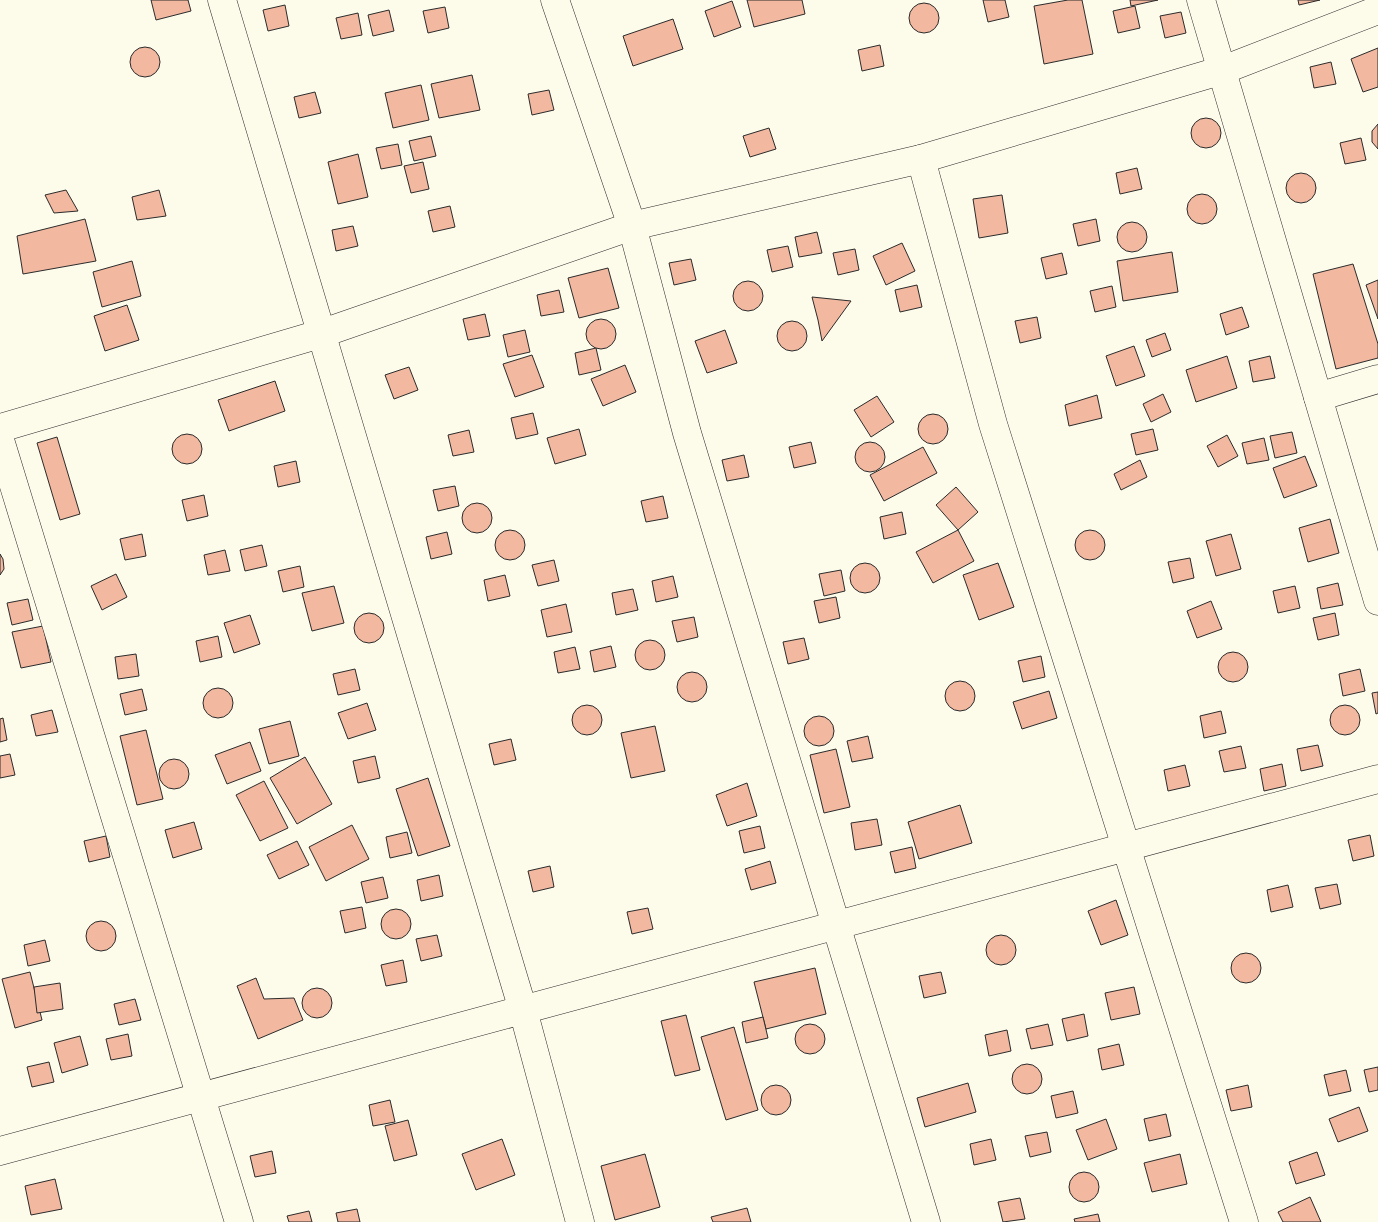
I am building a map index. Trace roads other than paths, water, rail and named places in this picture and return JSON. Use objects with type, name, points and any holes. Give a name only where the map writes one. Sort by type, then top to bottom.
[{"type":"street","points":[[222,0],[523,1010],[580,1222]]},
{"type":"street","points":[[555,0],[632,226],[687,433],[926,1222]]},
{"type":"street","points":[[1201,0],[1378,602]]},
{"type":"street","points":[[0,428],[320,334],[632,226],[921,159],[1223,70],[1378,10]]},
{"type":"street","points":[[921,159],[993,424],[1244,1222]]},
{"type":"street","points":[[1318,397],[1378,379]]},
{"type":"street","points":[[0,440],[239,1222]]},
{"type":"street","points":[[0,1151],[1378,779]]}]
